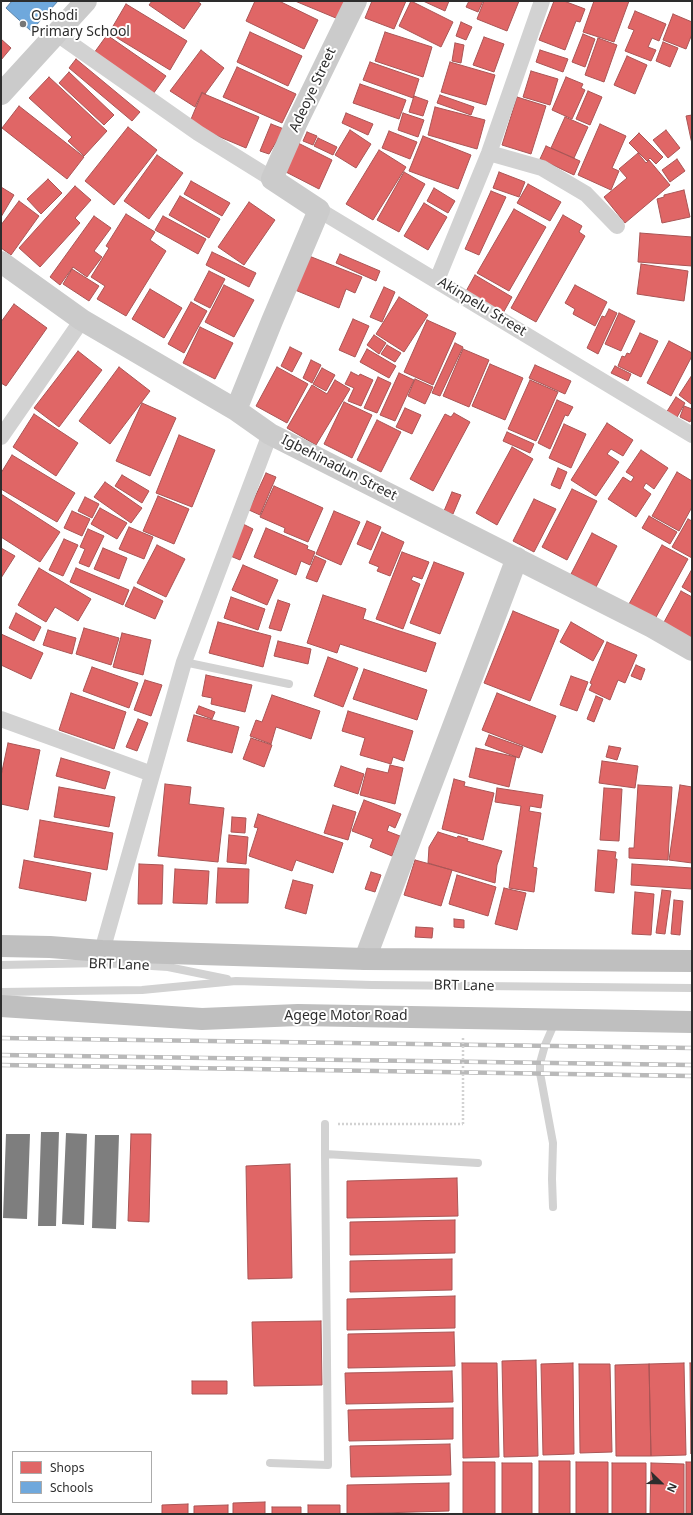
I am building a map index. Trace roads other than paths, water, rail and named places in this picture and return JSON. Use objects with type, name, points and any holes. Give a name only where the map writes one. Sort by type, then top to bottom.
[{"type":"highway","points":[[1,946],[50,947],[102,951],[365,959],[692,961]]},
{"type":"highway","name":"Agege Motor Road","points":[[1,1006],[202,1019],[298,1015],[556,1018],[692,1022]]},
{"type":"street","points":[[1,94],[86,1]]},
{"type":"street","name":"Adeoye Street","points":[[272,179],[299,118],[356,1]]},
{"type":"street","points":[[437,280],[489,153],[542,1]]},
{"type":"street","points":[[57,34],[198,134],[272,179]]},
{"type":"street","points":[[489,153],[542,168],[586,194],[617,226]]},
{"type":"street","name":"Akinpelu Street","points":[[272,179],[319,210],[692,435]]},
{"type":"street","points":[[236,410],[319,210]]},
{"type":"street","name":"Igbehinadun Street","points":[[1,262],[82,320],[236,410],[270,434],[652,627],[692,650]]},
{"type":"street","points":[[1,437],[82,320]]},
{"type":"street","points":[[102,951],[184,662],[270,434]]},
{"type":"street","points":[[365,959],[516,558]]},
{"type":"street","points":[[1,719],[152,774]]},
{"type":"lane","points":[[184,662],[289,684]]},
{"type":"lane","name":"BRT Lane","points":[[1,965],[102,963],[161,967],[236,980],[372,985],[692,988]]},
{"type":"lane","name":"BRT Lane","points":[[1,992],[142,990],[236,980]]},
{"type":"lane","points":[[553,1207],[553,1143],[540,1073],[540,1063],[544,1045],[556,1018]]},
{"type":"lane","points":[[270,1464],[328,1465],[326,1124]]},
{"type":"lane","points":[[325,1154],[478,1163]]},
{"type":"railway","points":[[1,1038],[692,1048]]},
{"type":"railway","points":[[1,1055],[692,1065]]},
{"type":"railway","points":[[1,1065],[692,1076]]},
{"type":"place","name":"Oshodi Primary School","points":[[23,24]]}]
